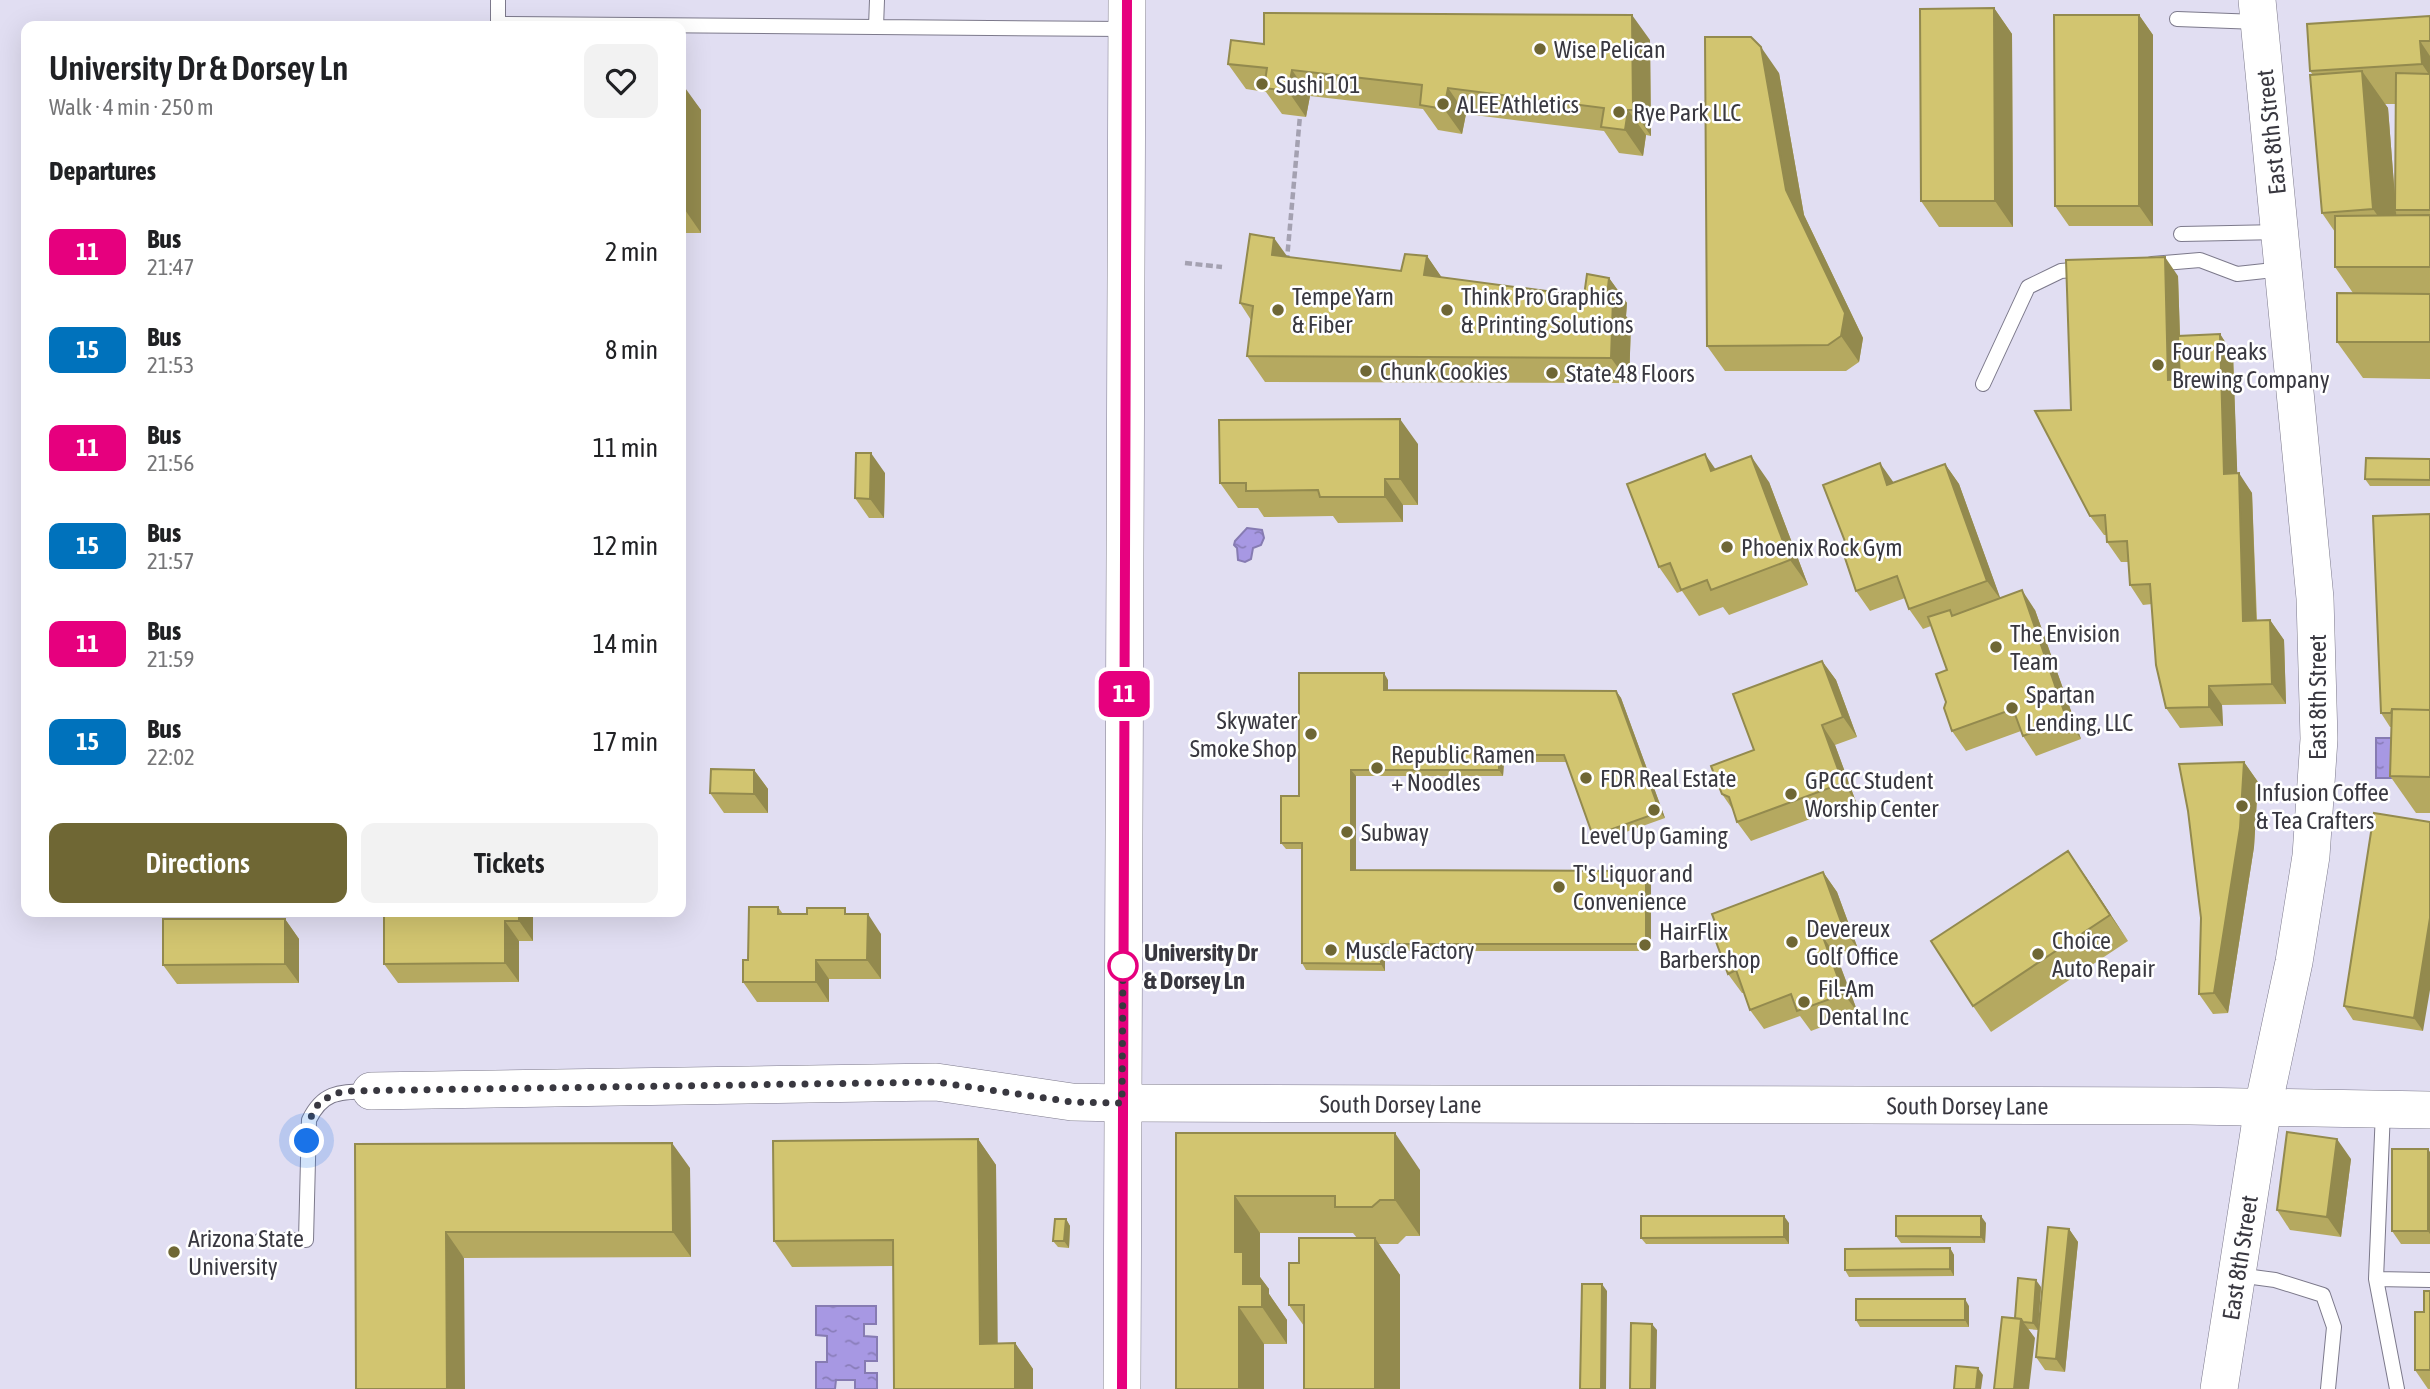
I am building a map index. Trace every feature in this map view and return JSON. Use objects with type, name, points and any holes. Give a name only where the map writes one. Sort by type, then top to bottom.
[{"type":"street","name":"East 8th Street","points":[[2219,1389],[2263,1107],[2294,962],[2311,856],[2319,739],[2315,598],[2258,11]]},
{"type":"street","points":[[1122,1389],[1127,15]]},
{"type":"street","name":"South Dorsey Lane","points":[[371,1091],[936,1082],[1072,1102],[1122,1103],[2263,1107],[2430,1110]]},
{"type":"lane","points":[[498,0],[498,21]]},
{"type":"lane","points":[[876,27],[877,0]]},
{"type":"lane","points":[[2177,19],[2258,11]]},
{"type":"lane","points":[[686,25],[876,27],[1127,15]]},
{"type":"lane","points":[[2180,234],[2281,232]]},
{"type":"lane","points":[[2131,266],[2200,260],[2237,274],[2285,269]]},
{"type":"lane","points":[[1983,384],[2028,287],[2061,271],[2103,268]]},
{"type":"lane","points":[[261,1240],[306,1240],[309,1120],[316,1105],[326,1097],[344,1091],[371,1091]]},
{"type":"lane","points":[[2383,1110],[2376,1279],[2398,1389]]},
{"type":"lane","points":[[2237,1275],[2275,1280],[2323,1295],[2334,1326],[2328,1389]]},
{"type":"lane","points":[[2376,1279],[2430,1280]]},
{"type":"path","points":[[1277,259],[1287,259],[1300,116]]},
{"type":"path","points":[[1185,263],[1222,267]]},
{"type":"water","points":[[1247,528],[1262,530],[1264,538],[1261,545],[1253,548],[1251,559],[1245,562],[1238,560],[1237,548],[1234,545]]},
{"type":"water","points":[[2376,738],[2396,738],[2396,778],[2376,778]]},
{"type":"water","points":[[816,1306],[876,1306],[876,1324],[864,1324],[864,1336],[877,1337],[877,1361],[865,1361],[865,1373],[877,1373],[877,1389],[855,1389],[855,1380],[836,1380],[835,1389],[816,1389],[816,1362],[827,1362],[827,1336],[816,1335]]},
{"type":"building","points":[[1994,8],[1995,201],[1921,201],[1920,9]]},
{"type":"building","points":[[1264,13],[1632,15],[1633,110],[1628,110],[1625,130],[1601,127],[1604,108],[1448,88],[1444,109],[1420,105],[1422,85],[1292,70],[1288,91],[1264,88],[1267,68],[1228,64],[1231,40],[1264,44]]},
{"type":"building","points":[[2054,15],[2139,15],[2139,206],[2055,206]]},
{"type":"building","points":[[2430,16],[2430,41],[2420,41],[2422,64],[2310,71],[2307,24]]},
{"type":"building","points":[[1705,37],[1751,37],[1761,47],[1786,190],[1845,313],[1841,336],[1828,345],[1707,346]]},
{"type":"building","points":[[2362,71],[2373,209],[2322,213],[2310,75]]},
{"type":"building","points":[[2396,73],[2430,74],[2430,210],[2395,210]]},
{"type":"building","points":[[2430,215],[2430,267],[2335,267],[2335,216]]},
{"type":"building","points":[[1250,234],[1274,238],[1272,255],[1401,271],[1405,254],[1427,256],[1424,275],[1584,296],[1587,274],[1609,278],[1607,296],[1613,298],[1611,358],[1247,356],[1253,306],[1240,303]]},
{"type":"building","points":[[2165,257],[2168,380],[2180,379],[2178,336],[2220,334],[2224,474],[2239,473],[2243,621],[2270,620],[2272,684],[2209,686],[2209,707],[2166,708],[2156,665],[2150,584],[2130,585],[2127,541],[2107,542],[2105,515],[2090,516],[2035,411],[2071,410],[2066,260]]},
{"type":"building","points":[[2337,293],[2430,294],[2430,342],[2337,342]]},
{"type":"building","points":[[1400,419],[1400,479],[1385,479],[1385,497],[1320,497],[1318,490],[1246,491],[1246,483],[1220,483],[1219,420]]},
{"type":"building","points":[[856,453],[871,453],[870,499],[855,498]]},
{"type":"building","name":"Phoenix Rock Gym","points":[[1705,454],[1711,471],[1751,456],[1790,560],[1711,590],[1707,580],[1681,590],[1670,563],[1659,567],[1627,484]]},
{"type":"building","points":[[2366,458],[2430,459],[2430,480],[2365,479]]},
{"type":"building","points":[[1880,463],[1887,485],[1945,464],[1987,581],[1909,609],[1897,576],[1856,591],[1843,552],[1846,544],[1823,485]]},
{"type":"building","points":[[2430,514],[2430,710],[2392,709],[2391,713],[2381,713],[2373,516]]},
{"type":"building","points":[[2022,590],[2067,720],[2023,736],[2013,709],[1952,731],[1936,674],[1947,670],[1928,617],[1950,610],[1952,616]]},
{"type":"building","points":[[1822,661],[1843,717],[1822,725],[1843,783],[1737,822],[1729,797],[1722,794],[1711,766],[1754,750],[1733,694]]},
{"type":"building","points":[[1299,673],[1384,673],[1384,690],[1616,691],[1660,812],[1593,836],[1564,755],[1499,755],[1499,770],[1351,770],[1351,870],[1646,871],[1646,944],[1381,944],[1381,964],[1302,963],[1302,843],[1281,843],[1281,796],[1299,796]]},
{"type":"building","points":[[2392,709],[2430,710],[2430,777],[2390,776]]},
{"type":"building","points":[[2244,762],[2240,828],[2214,993],[2199,994],[2201,918],[2188,811],[2179,764]]},
{"type":"building","points":[[711,769],[754,770],[754,794],[710,793]]},
{"type":"building","points":[[2374,813],[2430,822],[2430,918],[2414,1018],[2344,1006]]},
{"type":"building","points":[[2068,851],[2110,915],[1973,1006],[1931,941]]},
{"type":"building","points":[[1823,872],[1844,930],[1823,937],[1844,994],[1797,1011],[1791,994],[1750,1010],[1736,970],[1728,974],[1715,939],[1719,933],[1712,914]]},
{"type":"building","points":[[749,907],[778,907],[778,914],[807,914],[807,908],[845,908],[845,914],[868,914],[867,960],[816,960],[816,982],[743,982],[743,960],[748,960]]},
{"type":"building","points":[[384,917],[519,917],[519,921],[505,921],[505,963],[384,964]]},
{"type":"building","points":[[163,919],[285,919],[285,964],[163,965]]},
{"type":"building","points":[[2287,1132],[2337,1139],[2327,1217],[2277,1210]]},
{"type":"building","points":[[1176,1133],[1395,1133],[1395,1200],[1380,1200],[1372,1207],[1335,1207],[1335,1196],[1235,1196],[1235,1252],[1243,1252],[1243,1284],[1262,1284],[1262,1307],[1239,1307],[1239,1389],[1176,1389]]},
{"type":"building","points":[[978,1139],[980,1344],[1015,1343],[1015,1389],[894,1389],[893,1240],[774,1241],[773,1141]]},
{"type":"building","points":[[672,1143],[673,1232],[446,1232],[447,1389],[356,1389],[355,1144]]},
{"type":"building","points":[[2392,1149],[2428,1149],[2428,1231],[2392,1231]]},
{"type":"building","points":[[1641,1216],[1784,1216],[1784,1237],[1641,1238]]},
{"type":"building","points":[[1896,1216],[1981,1216],[1981,1237],[1896,1236]]},
{"type":"building","points":[[1055,1219],[1066,1219],[1064,1241],[1053,1241]]},
{"type":"building","points":[[2048,1227],[2069,1229],[2056,1359],[2036,1357]]},
{"type":"building","points":[[1299,1238],[1375,1238],[1375,1389],[1304,1389],[1304,1305],[1289,1305],[1289,1263],[1299,1263]]},
{"type":"building","points":[[1950,1248],[1950,1269],[1845,1270],[1845,1249]]},
{"type":"building","points":[[2018,1278],[2036,1280],[2033,1323],[2015,1318]]},
{"type":"building","points":[[1582,1284],[1602,1284],[1601,1389],[1580,1389]]},
{"type":"building","points":[[2424,1291],[2430,1291],[2430,1370],[2415,1370],[2415,1312],[2424,1312]]},
{"type":"building","points":[[1856,1299],[1965,1299],[1965,1320],[1856,1320]]},
{"type":"building","points":[[2002,1317],[2021,1319],[2014,1389],[1994,1389]]},
{"type":"building","points":[[1631,1323],[1652,1324],[1651,1389],[1630,1389]]},
{"type":"building","points":[[1956,1366],[1978,1368],[1976,1389],[1954,1389]]},
{"type":"bus line","name":"11","points":[[1122,1389],[1127,0]]},
{"type":"place","name":"Wise Pelican","points":[[1540,49]]},
{"type":"place","name":"Sushi 101","points":[[1262,84]]},
{"type":"place","name":"ALEE Athletics","points":[[1443,104]]},
{"type":"place","name":"Rye Park LLC","points":[[1619,112]]},
{"type":"place","name":"Tempe Yarn & Fiber","points":[[1278,310]]},
{"type":"place","name":"Think Pro Graphics & Printing Solutions","points":[[1447,310]]},
{"type":"place","name":"Four Peaks Brewing Company","points":[[2158,365]]},
{"type":"place","name":"Chunk Cookies","points":[[1366,371]]},
{"type":"place","name":"State 48 Floors","points":[[1552,373]]},
{"type":"place","name":"Phoenix Rock Gym","points":[[1727,547]]},
{"type":"place","name":"The Envision Team","points":[[1996,647]]},
{"type":"place","name":"Spartan Lending, LLC","points":[[2012,708]]},
{"type":"place","name":"Skywater Smoke Shop","points":[[1311,734]]},
{"type":"place","name":"Republic Ramen + Noodles","points":[[1377,768]]},
{"type":"place","name":"FDR Real Estate","points":[[1586,778]]},
{"type":"place","name":"GPCCC Student Worship Center","points":[[1791,794]]},
{"type":"place","name":"Infusion Coffee & Tea Crafters","points":[[2242,806]]},
{"type":"place","name":"Level Up Gaming","points":[[1654,810]]},
{"type":"place","name":"Subway","points":[[1347,832]]},
{"type":"place","name":"T's Liquor and Convenience","points":[[1559,887]]},
{"type":"place","name":"Devereux Golf Office","points":[[1792,942]]},
{"type":"place","name":"HairFlix Barbershop","points":[[1645,945]]},
{"type":"place","name":"Muscle Factory","points":[[1331,950]]},
{"type":"place","name":"Choice Auto Repair","points":[[2038,954]]},
{"type":"place","name":"University Dr & Dorsey Ln","points":[[1123,966]]},
{"type":"place","name":"Fil-Am Dental Inc","points":[[1804,1002]]},
{"type":"place","name":"Arizona State University","points":[[174,1252]]},
{"type":"route","points":[[307,1141],[309,1120],[316,1105],[326,1097],[344,1091],[936,1082],[1072,1102],[1122,1103],[1123,963],[1123,966]]}]
